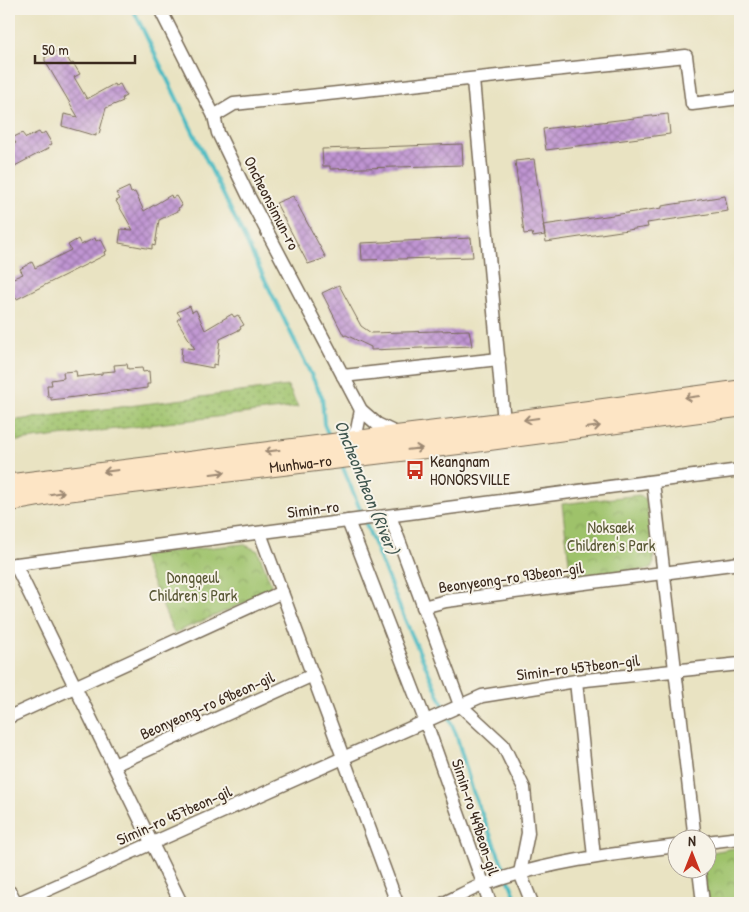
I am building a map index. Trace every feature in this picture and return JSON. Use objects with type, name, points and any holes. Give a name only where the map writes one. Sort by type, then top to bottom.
[{"type":"main road","points":[[323,452],[358,442],[400,435],[740,390]]},
{"type":"main road","points":[[358,442],[740,407]]},
{"type":"main road","name":"Munhwa-ro","points":[[9,484],[323,452]]},
{"type":"main road","name":"Munhwa-ro","points":[[9,502],[323,452]]},
{"type":"street","name":"Oncheonsimun-ro","points":[[160,9],[214,116],[218,132],[248,195],[361,410]]},
{"type":"street","points":[[214,116],[234,104],[686,56],[692,104],[740,98]]},
{"type":"street","points":[[473,80],[504,422]]},
{"type":"street","points":[[343,376],[499,359]]},
{"type":"street","points":[[361,410],[377,424],[400,435]]},
{"type":"street","points":[[358,442],[361,410]]},
{"type":"street","name":"Simin-ro","points":[[12,565],[740,470]]},
{"type":"street","points":[[653,482],[694,830]]},
{"type":"street","points":[[390,516],[460,705],[503,745],[524,788],[528,833],[520,874],[532,903]]},
{"type":"street","points":[[348,521],[425,720]]},
{"type":"street","points":[[260,533],[397,903]]},
{"type":"street","points":[[664,572],[740,563]]},
{"type":"street","points":[[12,565],[75,686],[181,903]]},
{"type":"street","name":"Beonyeong-ro 93beon-gil","points":[[423,607],[446,601],[664,572]]},
{"type":"street","points":[[9,717],[282,592]]},
{"type":"street","name":"Simin-ro 457beon-gil","points":[[18,903],[482,696],[576,681],[740,664]]},
{"type":"street","name":"Beonyeong-ro 69beon-gil","points":[[114,765],[313,675]]},
{"type":"street","points":[[576,681],[594,857]]},
{"type":"street","name":"Simin-ro 449beon-gil","points":[[425,720],[485,884]]},
{"type":"street","points":[[716,841],[740,838]]},
{"type":"street","name":"Simin-ro 449beon-gil","points":[[444,903],[485,884],[520,874],[594,857],[666,847]]},
{"type":"street","points":[[700,880],[703,903]]},
{"type":"street","points":[[485,884],[490,903]]},
{"type":"street","points":[[9,894],[14,903]]},
{"type":"green space","points":[[288,386],[298,407],[9,442],[9,421]]},
{"type":"green space","name":"Noksaek Children's Park","points":[[639,495],[646,499],[654,563],[650,569],[571,578],[562,504]]},
{"type":"green space","name":"Donggeul Children's Park","points":[[243,544],[258,551],[271,584],[268,593],[174,633],[141,555]]},
{"type":"green space","points":[[740,847],[740,903],[708,903],[705,880],[716,880],[716,851]]},
{"type":"building","points":[[59,50],[62,56],[65,54],[71,64],[73,63],[80,74],[74,77],[87,99],[114,84],[115,86],[120,84],[126,96],[122,98],[123,101],[106,108],[99,134],[96,133],[96,136],[62,126],[64,114],[78,117],[45,61],[45,57]]},
{"type":"building","points":[[668,114],[670,134],[546,150],[543,129]]},
{"type":"building","points":[[39,132],[41,135],[45,132],[52,144],[48,146],[49,148],[9,169],[9,146],[16,143],[12,138],[22,133],[26,138]]},
{"type":"building","points":[[462,144],[463,165],[330,169],[330,166],[323,166],[322,149]]},
{"type":"building","points":[[534,159],[545,235],[533,237],[532,233],[524,234],[515,161]]},
{"type":"building","points":[[129,187],[131,193],[135,192],[144,211],[171,195],[172,198],[176,196],[182,206],[178,208],[179,210],[159,220],[155,246],[152,245],[152,249],[119,243],[121,229],[133,230],[116,201],[120,199],[116,193]]},
{"type":"building","points":[[293,196],[326,258],[308,264],[276,203]]},
{"type":"building","points":[[725,196],[728,211],[647,223],[648,227],[546,242],[543,225],[662,208],[662,206]]},
{"type":"building","points":[[95,238],[96,241],[101,239],[107,251],[104,252],[105,255],[17,299],[14,298],[9,287],[14,284],[11,279],[23,274],[20,269],[32,262],[35,268],[71,250],[68,245],[78,239],[81,245]]},
{"type":"building","points":[[471,238],[473,257],[362,260],[361,243]]},
{"type":"building","points":[[339,285],[361,326],[371,333],[469,330],[472,346],[371,350],[371,347],[346,335],[344,336],[322,293]]},
{"type":"building","points":[[190,306],[192,312],[196,310],[205,330],[232,314],[234,317],[238,315],[244,325],[240,327],[241,329],[220,339],[217,365],[213,364],[213,368],[182,362],[182,347],[195,349],[177,320],[181,317],[177,312]]},
{"type":"building","points":[[127,364],[128,369],[142,368],[143,372],[149,371],[150,384],[147,384],[147,388],[51,400],[51,397],[48,397],[47,385],[52,385],[51,380],[64,378],[63,372],[76,371],[77,377],[102,374],[102,372],[115,371],[114,365]]},
{"type":"waterway","name":"Oncheoncheon (River)","points":[[133,9],[322,397],[324,424],[330,438]]},
{"type":"waterway","name":"Oncheoncheon (River)","points":[[342,465],[403,615],[456,734],[473,792],[518,903]]},
{"type":"place","name":"Keangnam HONORSVILLE","points":[[415,470]]}]
